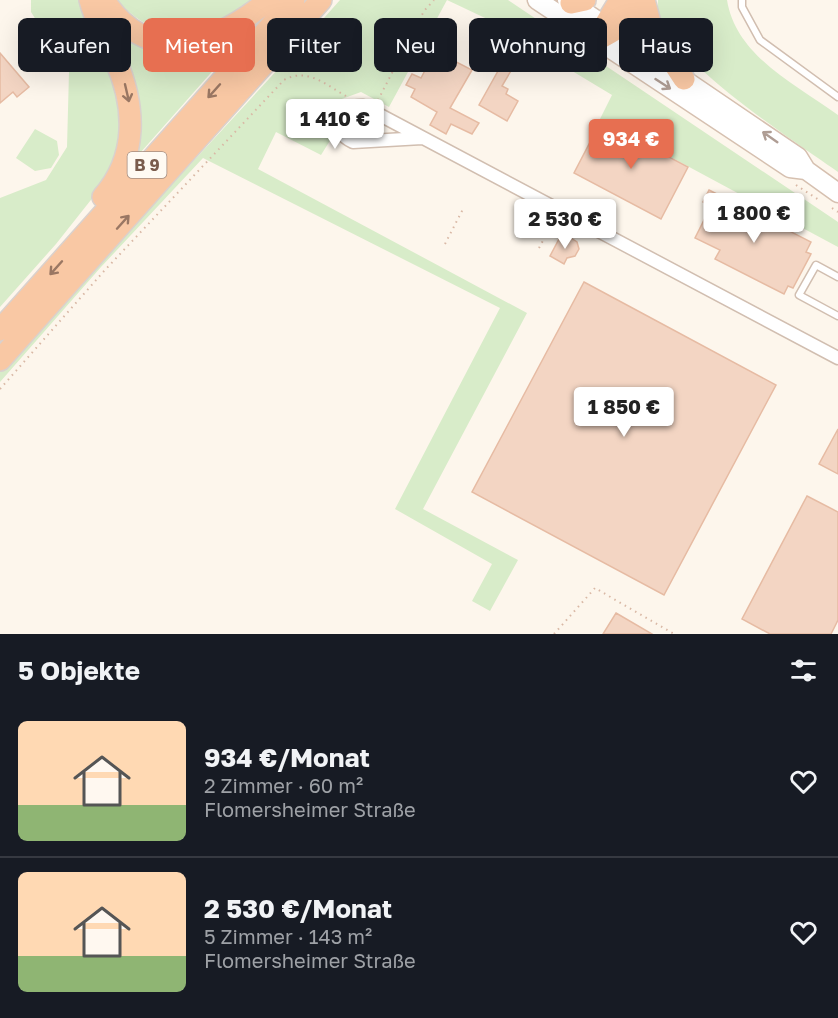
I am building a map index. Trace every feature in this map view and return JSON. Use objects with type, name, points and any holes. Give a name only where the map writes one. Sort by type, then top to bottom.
[{"type":"highway","points":[[77,244],[85,219],[119,174],[131,139],[131,117],[126,88],[93,14],[90,0]]},
{"type":"highway","points":[[104,0],[122,22],[135,32],[164,43],[182,43],[203,39],[230,28],[269,0]]},
{"type":"highway","name":"B 9","points":[[0,330],[294,0]]},
{"type":"highway","name":"B 9","points":[[0,360],[321,0]]},
{"type":"highway","points":[[607,28],[620,0]]},
{"type":"highway","points":[[607,31],[627,20],[642,0]]},
{"type":"highway","points":[[642,0],[652,30],[684,79]]},
{"type":"main road","points":[[537,0],[575,18]]},
{"type":"main road","points":[[574,1],[591,18]]},
{"type":"main road","points":[[607,33],[684,79],[798,157],[806,170],[838,193]]},
{"type":"main road","points":[[607,33],[790,168],[806,170]]},
{"type":"street","points":[[422,138],[353,142],[339,131],[338,120],[346,109],[368,108],[838,358]]},
{"type":"lane","points":[[742,0],[742,7],[760,40],[838,97]]},
{"type":"lane","points":[[838,277],[816,265],[800,296],[838,316]]},
{"type":"path","points":[[0,389],[112,263],[284,80],[294,74],[306,74],[368,108],[424,10],[434,0]]},
{"type":"path","points":[[444,244],[463,209]]},
{"type":"path","points":[[539,248],[559,211]]},
{"type":"path","points":[[554,634],[595,588],[674,634]]},
{"type":"green space","points":[[31,0],[84,0],[90,18],[35,18],[31,12]]},
{"type":"green space","points":[[99,0],[122,18],[103,18]]},
{"type":"green space","points":[[117,0],[259,0],[229,18],[143,18],[143,21]]},
{"type":"green space","points":[[340,0],[447,0],[437,18],[374,18],[374,72],[408,72],[389,107],[361,92],[339,100],[326,118],[331,139],[321,155],[276,132],[258,169],[527,313],[423,509],[518,560],[490,611],[472,601],[492,564],[395,509],[500,308],[203,158],[101,267],[0,382],[0,372],[276,72],[362,72],[362,18],[324,18]]},
{"type":"green space","points":[[447,0],[508,0],[535,18],[485,18]]},
{"type":"green space","points":[[658,0],[727,0],[733,20],[742,37],[755,53],[786,80],[838,115],[838,172],[737,100],[705,72],[713,72],[713,18],[661,18]]},
{"type":"green space","points":[[131,25],[143,35],[143,72],[212,72],[133,161],[114,72],[131,72]]},
{"type":"green space","points":[[607,67],[838,222],[838,247],[600,119],[612,95],[574,72],[607,72]]},
{"type":"green space","points":[[69,72],[110,72],[124,111],[117,167],[56,244],[0,307],[0,198],[46,180],[67,147]]},
{"type":"green space","points":[[35,129],[57,141],[59,155],[51,168],[35,171],[16,158]]},
{"type":"building","points":[[0,53],[29,87],[17,97],[13,92],[0,103]]},
{"type":"building","points":[[457,62],[469,68],[471,72],[450,108],[479,123],[472,134],[451,124],[446,134],[430,125],[437,112],[411,97],[415,89],[406,85],[412,74],[421,78],[424,72],[457,72]]},
{"type":"building","points":[[497,72],[510,72],[502,86],[508,89],[506,94],[518,101],[507,121],[479,105]]},
{"type":"building","points":[[601,121],[688,167],[661,219],[574,173]]},
{"type":"building","points":[[709,190],[811,242],[806,252],[811,254],[793,288],[788,286],[784,294],[715,259],[720,250],[695,238],[711,206],[703,202]]},
{"type":"building","points":[[571,238],[577,242],[579,249],[575,256],[567,258],[564,264],[550,256],[559,239],[563,241]]},
{"type":"building","points":[[584,282],[776,385],[664,595],[472,492]]},
{"type":"building","points":[[838,429],[838,474],[819,464]]},
{"type":"building","points":[[807,496],[838,512],[838,620],[831,634],[770,634],[742,619]]},
{"type":"building","points":[[616,613],[652,634],[603,634]]}]
